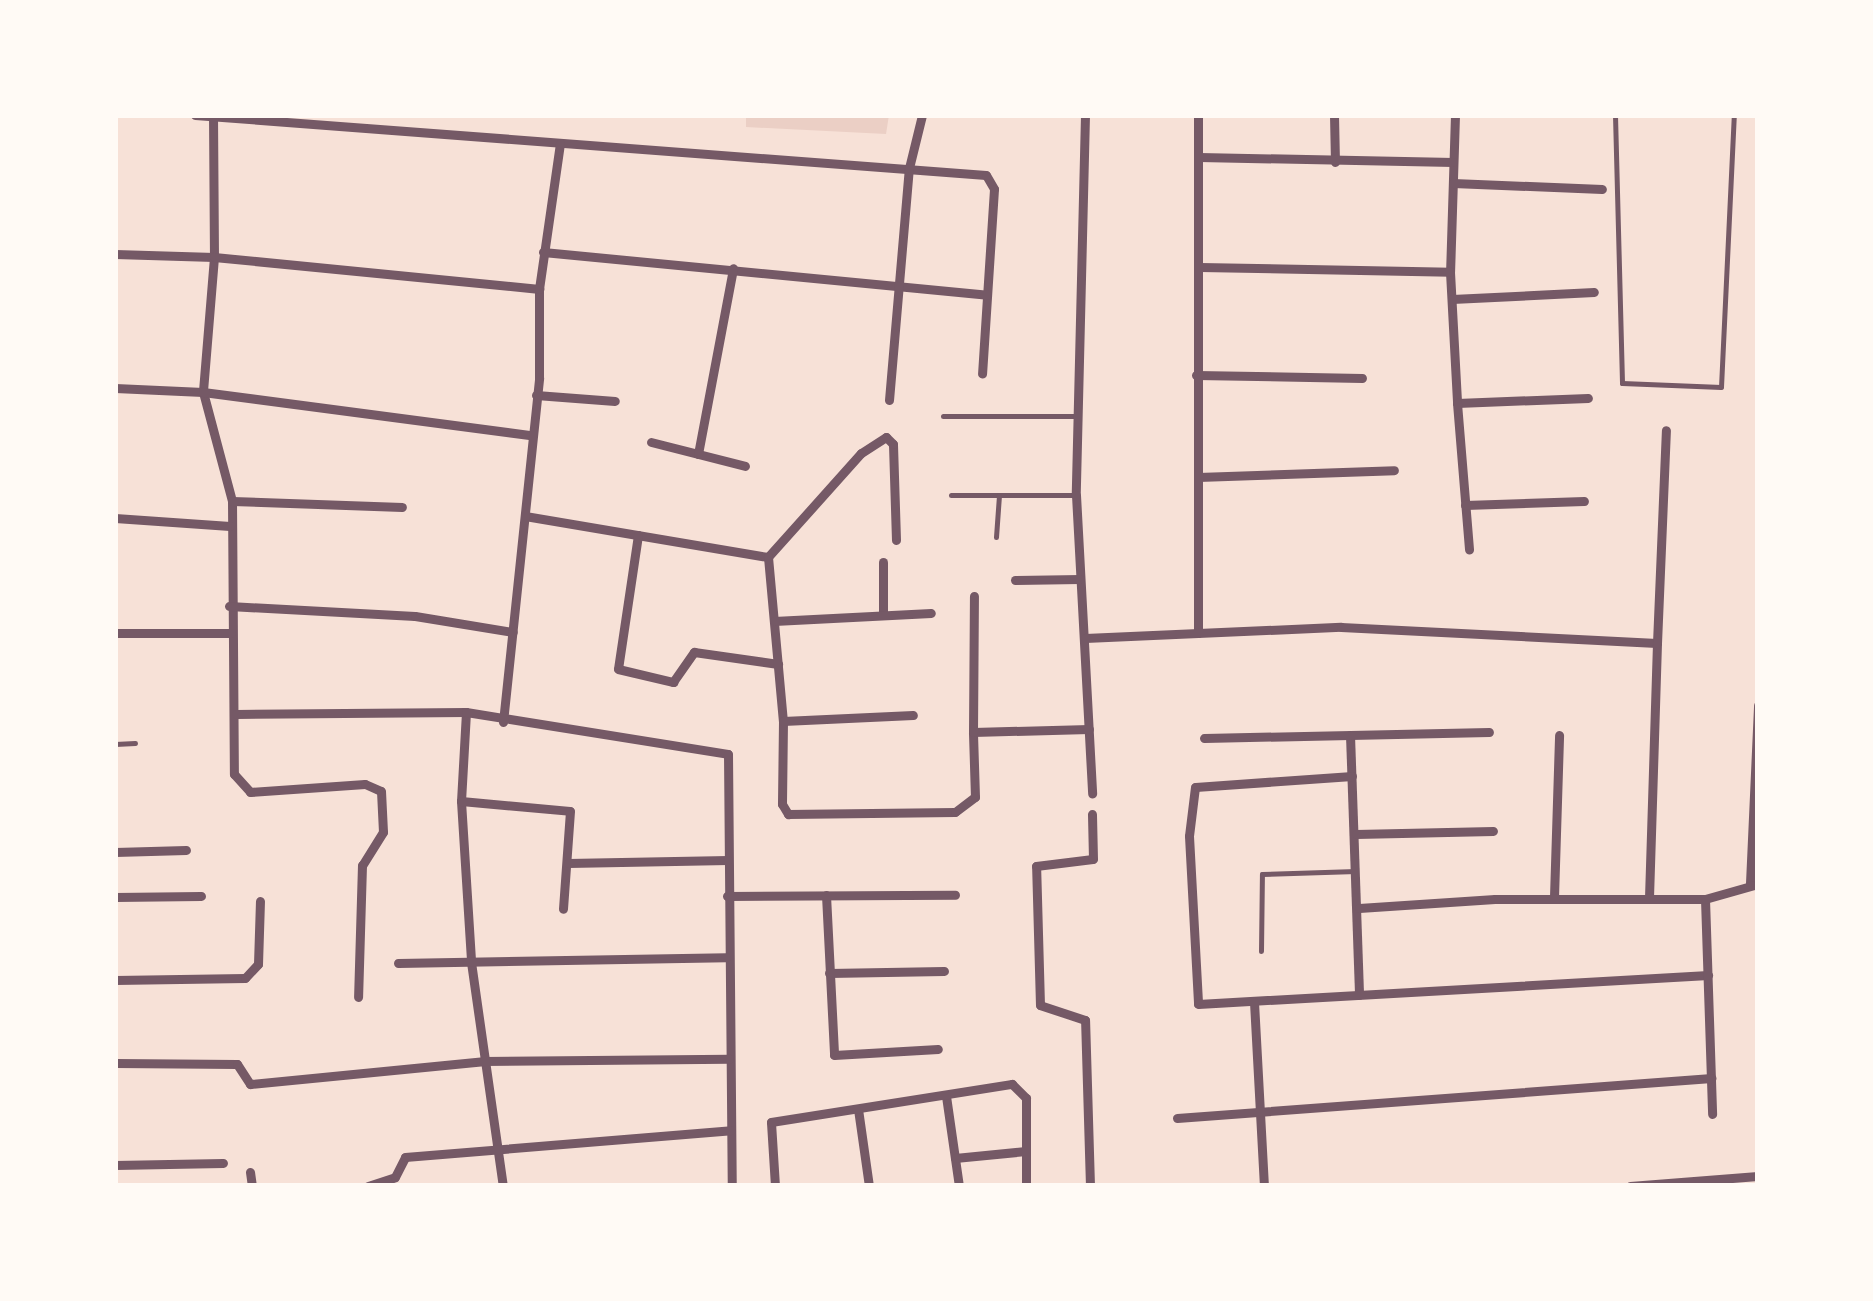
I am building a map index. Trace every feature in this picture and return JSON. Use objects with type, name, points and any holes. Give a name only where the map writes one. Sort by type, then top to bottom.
[{"type":"street","points":[[195,115],[991,177],[982,374]]},
{"type":"street","points":[[889,400],[909,168],[922,115]]},
{"type":"street","points":[[1085,115],[1076,495],[1092,794]]},
{"type":"street","points":[[1198,115],[1198,633]]},
{"type":"street","points":[[1334,115],[1336,162]]},
{"type":"street","points":[[1455,115],[1450,272],[1469,550]]},
{"type":"street","points":[[213,116],[214,257],[203,392],[232,501],[229,606],[236,714],[234,774],[239,787],[250,792],[366,784],[381,791],[383,832],[362,865],[358,998]]},
{"type":"street","points":[[502,722],[526,516],[529,435],[536,396],[539,289],[560,144]]},
{"type":"street","points":[[1199,158],[1452,162]]},
{"type":"street","points":[[1452,182],[1602,188]]},
{"type":"street","points":[[543,252],[987,295]]},
{"type":"street","points":[[115,254],[214,257],[539,289]]},
{"type":"street","points":[[698,454],[733,268]]},
{"type":"street","points":[[1200,268],[1450,272]]},
{"type":"street","points":[[1452,299],[1594,292]]},
{"type":"street","points":[[1196,374],[1362,378]]},
{"type":"street","points":[[115,388],[203,392],[529,435]]},
{"type":"street","points":[[536,396],[615,400]]},
{"type":"street","points":[[1457,404],[1588,398]]},
{"type":"street","points":[[1649,897],[1666,430]]},
{"type":"street","points":[[896,540],[893,444],[886,438],[860,453],[768,557],[783,721],[782,804],[788,814],[964,810],[975,797],[974,596]]},
{"type":"street","points":[[651,442],[744,466]]},
{"type":"street","points":[[1198,477],[1394,470]]},
{"type":"street","points":[[232,501],[402,506]]},
{"type":"street","points":[[1465,505],[1584,501]]},
{"type":"street","points":[[526,516],[768,557]]},
{"type":"street","points":[[115,518],[230,526]]},
{"type":"street","points":[[638,535],[618,669],[673,682],[694,652],[778,664]]},
{"type":"street","points":[[883,562],[883,615]]},
{"type":"street","points":[[1015,580],[1080,579]]},
{"type":"street","points":[[229,606],[415,616],[513,632]]},
{"type":"street","points":[[774,621],[930,613]]},
{"type":"street","points":[[1085,638],[1341,627],[1657,642]]},
{"type":"street","points":[[115,632],[231,633]]},
{"type":"street","points":[[1359,908],[1554,897],[1705,899],[1754,883],[1758,705]]},
{"type":"street","points":[[236,714],[466,712],[502,722],[728,754],[726,957],[732,1186]]},
{"type":"street","points":[[466,712],[461,800],[471,962],[503,1186]]},
{"type":"street","points":[[783,721],[913,715]]},
{"type":"street","points":[[973,732],[1089,728]]},
{"type":"street","points":[[1204,738],[1488,732]]},
{"type":"street","points":[[1350,735],[1359,908],[1359,995]]},
{"type":"street","points":[[1554,897],[1558,736]]},
{"type":"street","points":[[1352,776],[1205,782],[1190,797],[1198,1004],[1708,975]]},
{"type":"street","points":[[461,800],[570,811],[563,909]]},
{"type":"street","points":[[1090,1186],[1083,1016],[1050,1014],[1040,1005],[1036,866],[1093,859],[1092,814]]},
{"type":"street","points":[[1356,834],[1493,831]]},
{"type":"street","points":[[115,852],[186,850]]},
{"type":"street","points":[[568,863],[728,860]]},
{"type":"street","points":[[727,896],[955,894]]},
{"type":"street","points":[[115,897],[201,896]]},
{"type":"street","points":[[826,896],[834,1055],[938,1050]]},
{"type":"street","points":[[1705,899],[1712,1114]]},
{"type":"street","points":[[115,980],[245,978],[258,964],[260,900]]},
{"type":"street","points":[[398,963],[726,957]]},
{"type":"street","points":[[830,973],[944,971]]},
{"type":"street","points":[[1254,1002],[1264,1186]]},
{"type":"street","points":[[115,1063],[237,1064],[250,1084],[483,1061],[729,1059]]},
{"type":"street","points":[[1177,1118],[1712,1078]]},
{"type":"street","points":[[775,1186],[768,1124],[1022,1086],[1026,1186]]},
{"type":"street","points":[[946,1096],[960,1186]]},
{"type":"street","points":[[858,1109],[868,1186]]},
{"type":"street","points":[[368,1186],[395,1178],[406,1157],[731,1130]]},
{"type":"street","points":[[955,1158],[1026,1150]]},
{"type":"street","points":[[115,1165],[223,1163]]},
{"type":"street","points":[[250,1172],[252,1186]]},
{"type":"street","points":[[1630,1186],[1753,1180]]},
{"type":"lane","points":[[1616,115],[1622,383],[1721,387],[1734,115]]},
{"type":"lane","points":[[943,416],[1078,416]]},
{"type":"lane","points":[[951,495],[1076,495]]},
{"type":"lane","points":[[996,537],[999,495]]},
{"type":"lane","points":[[115,744],[135,743]]},
{"type":"lane","points":[[1262,951],[1262,874],[1356,870]]},
{"type":"shaded area","points":[[746,115],[889,115],[886,134],[746,127]]}]
